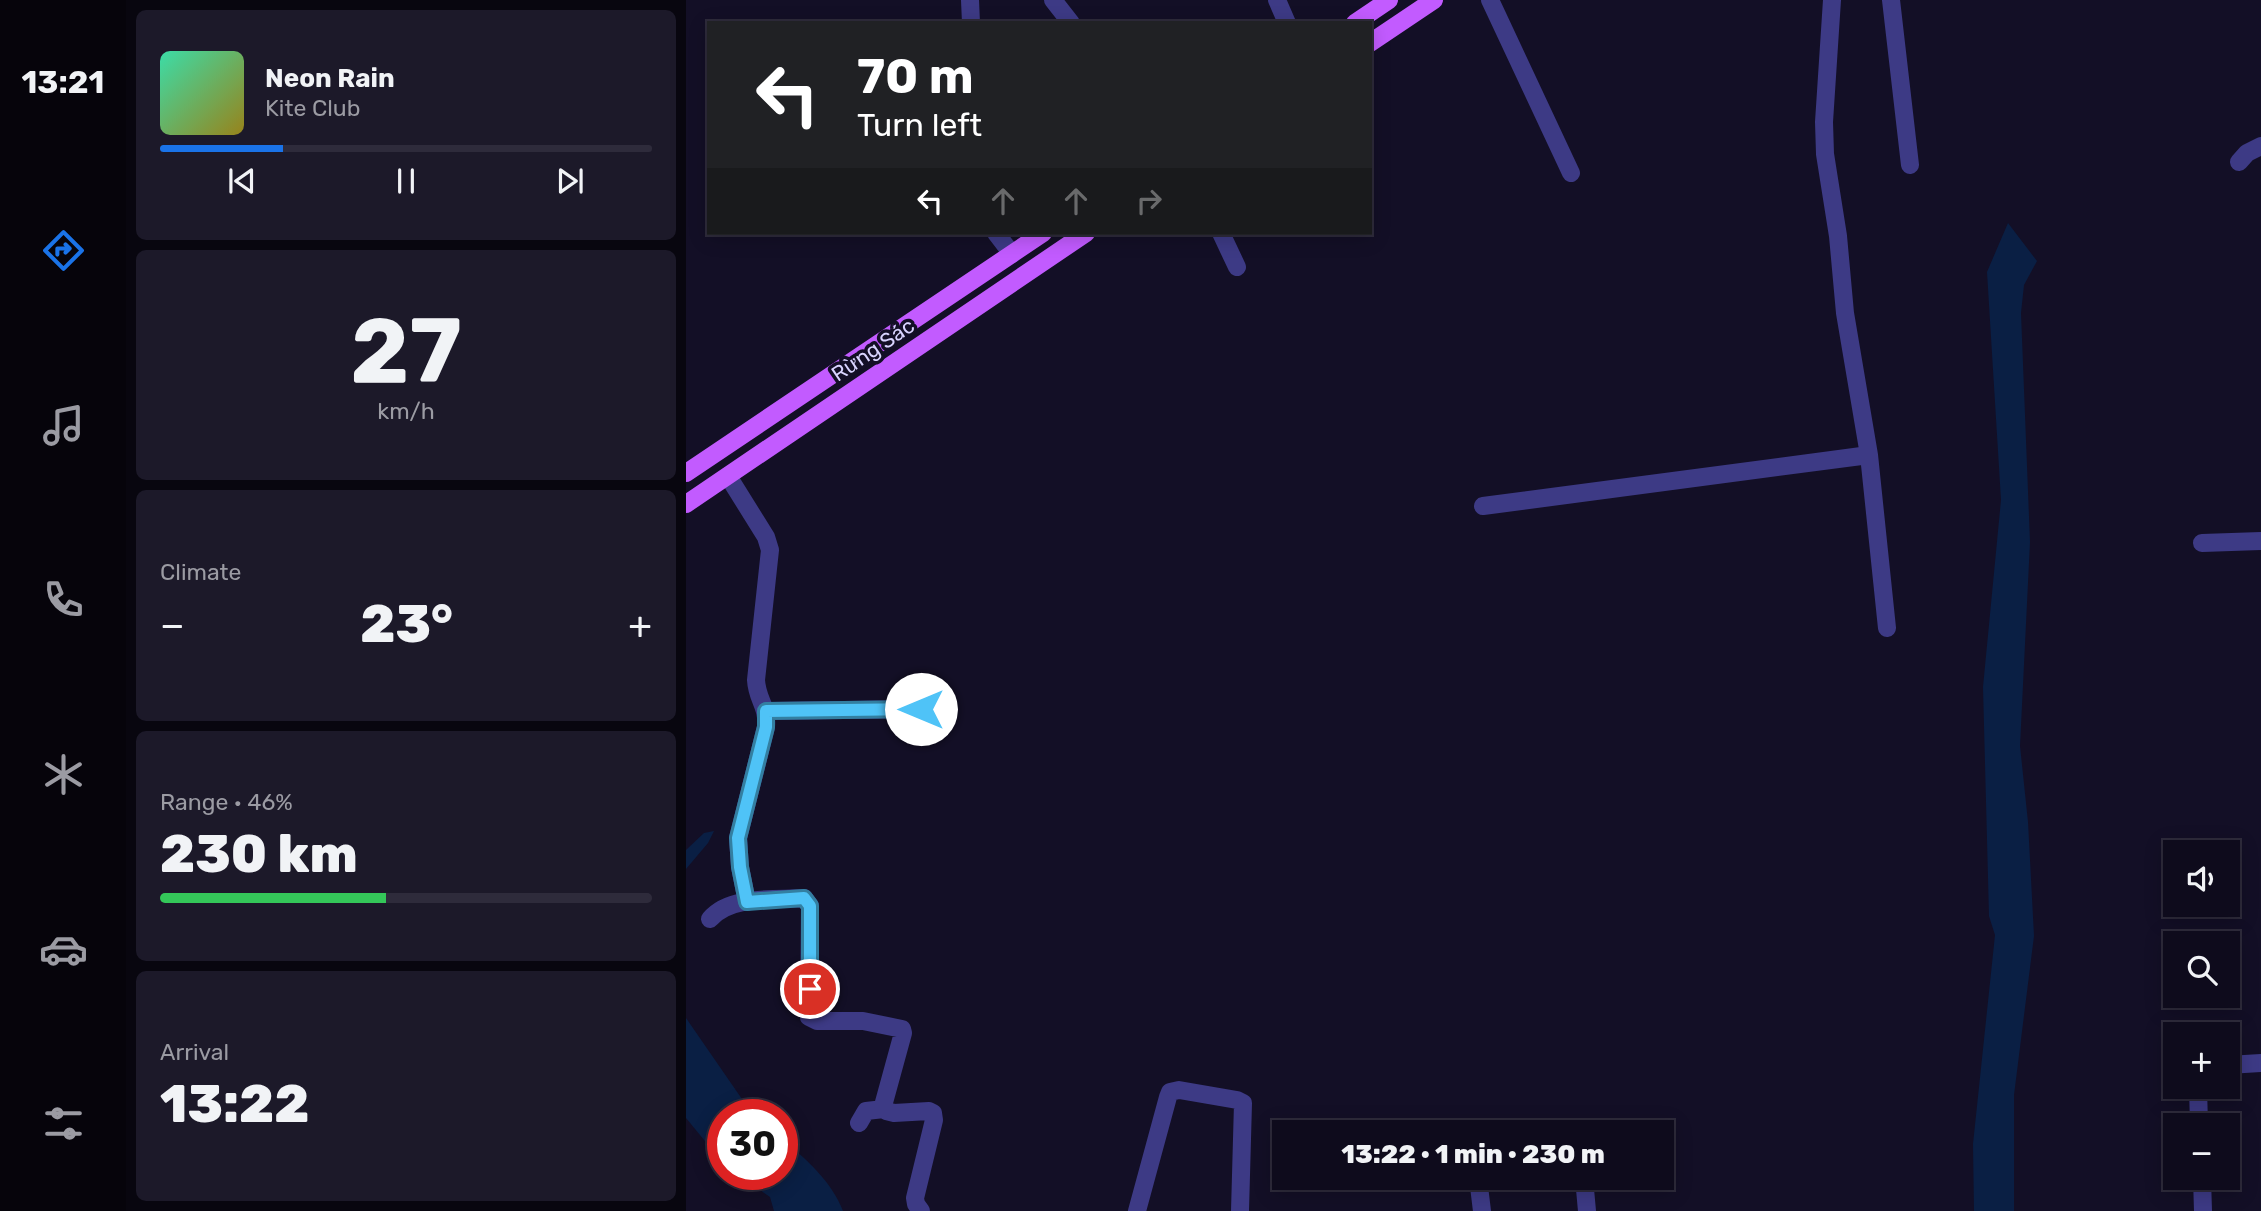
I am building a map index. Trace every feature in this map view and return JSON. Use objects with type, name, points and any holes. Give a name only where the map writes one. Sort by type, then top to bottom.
[{"type":"main road","points":[[1359,21],[1389,0]]},
{"type":"main road","points":[[1372,42],[1434,0]]},
{"type":"main road","name":"Rừng Sác","points":[[686,473],[1040,235]]},
{"type":"main road","name":"Rừng Sác","points":[[686,505],[1083,235]]},
{"type":"street","points":[[970,0],[971,21]]},
{"type":"street","points":[[1052,0],[1068,21]]},
{"type":"street","points":[[1277,0],[1286,21]]},
{"type":"street","points":[[1490,0],[1571,173]]},
{"type":"street","points":[[1832,0],[1824,122],[1825,154],[1838,236],[1845,313],[1869,455],[1887,628]]},
{"type":"street","points":[[1891,0],[1910,165]]},
{"type":"street","points":[[2239,162],[2247,153],[2261,146]]},
{"type":"street","points":[[998,235],[1012,254]]},
{"type":"street","points":[[1222,235],[1237,267]]},
{"type":"street","points":[[1483,506],[1869,455]]},
{"type":"street","points":[[728,475],[768,541],[770,551],[757,680],[757,691],[766,711],[766,727],[737,846],[747,902]]},
{"type":"street","points":[[2202,543],[2261,541]]},
{"type":"street","points":[[766,711],[921,709]]},
{"type":"street","points":[[710,919],[717,911],[747,902],[804,898],[808,901],[809,1017],[812,1020],[863,1021],[902,1029],[903,1034],[883,1100],[884,1108]]},
{"type":"street","points":[[2240,1064],[2261,1063]]},
{"type":"street","points":[[1137,1211],[1168,1097],[1170,1092],[1179,1090],[1243,1103],[1240,1211]]},
{"type":"street","points":[[859,1123],[866,1111],[884,1108],[894,1113],[933,1113],[934,1120],[915,1198],[921,1211]]},
{"type":"street","points":[[1479,1190],[1482,1211]]},
{"type":"street","points":[[1585,1190],[1587,1211]]},
{"type":"street","points":[[2202,1190],[2203,1211]]},
{"type":"water","points":[[2008,223],[2037,261],[2024,285],[2021,313],[2030,542],[2020,746],[2028,822],[2034,936],[2014,1095],[2014,1211],[1974,1211],[1973,1144],[1995,935],[1989,916],[1983,687],[2001,500],[1987,272]]},
{"type":"water","points":[[714,831],[708,843],[686,869],[686,850],[704,833]]},
{"type":"water","points":[[686,1018],[742,1099],[707,1099],[707,1144],[686,1118]]},
{"type":"water","points":[[798,1153],[832,1190],[843,1211],[774,1211],[770,1197],[760,1190],[798,1190]]},
{"type":"route","points":[[810,989],[808,901],[804,898],[747,902],[740,867],[738,838],[766,727],[766,711],[921,709]]}]
